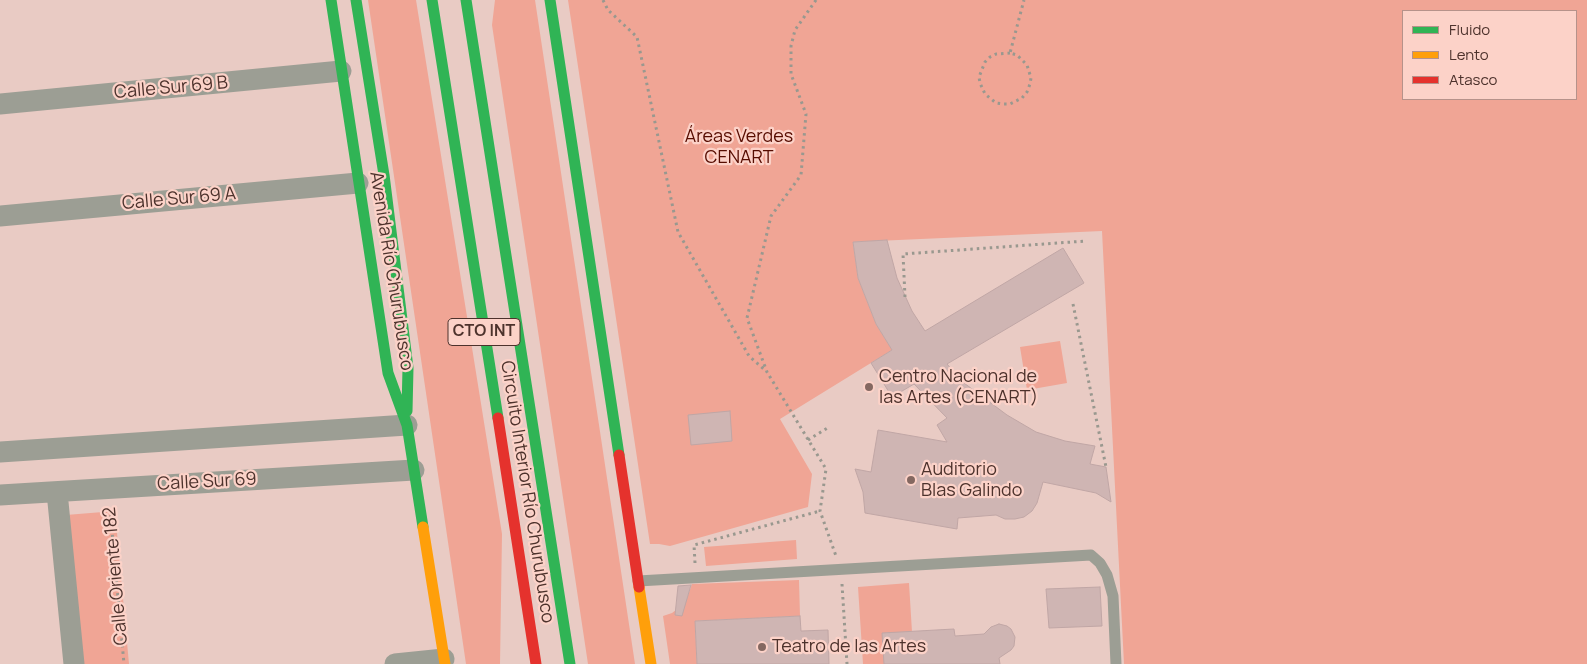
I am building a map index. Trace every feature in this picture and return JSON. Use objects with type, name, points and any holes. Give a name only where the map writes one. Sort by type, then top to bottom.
[{"type":"main road","name":"Avenida Río Churubusco","points":[[330,0],[388,373],[407,425],[444,662]]},
{"type":"main road","points":[[356,0],[384,175],[408,368],[407,425]]},
{"type":"main road","name":"Circuito Interior Río Churubusco","points":[[432,0],[536,664]]},
{"type":"main road","name":"Circuito Interior Río Churubusco","points":[[466,0],[570,664]]},
{"type":"main road","points":[[550,0],[651,664]]},
{"type":"main road","points":[[472,32],[478,8]]},
{"type":"main road","points":[[518,626],[521,568]]},
{"type":"street","name":"Calle Sur 69 B","points":[[0,104],[341,71]]},
{"type":"street","name":"Calle Sur 69 A","points":[[0,216],[358,183]]},
{"type":"street","points":[[0,452],[407,425]]},
{"type":"street","name":"Calle Sur 69","points":[[0,496],[414,470]]},
{"type":"street","points":[[58,492],[74,664]]},
{"type":"street","points":[[395,664],[444,662]]},
{"type":"lane","points":[[638,582],[1091,555],[1100,563],[1107,575],[1113,596],[1116,664]]},
{"type":"path","points":[[604,0],[608,10],[637,37],[678,232],[748,356],[767,372]]},
{"type":"path","points":[[816,0],[795,30],[791,46],[791,74],[806,114],[801,175],[771,216],[747,318],[767,372],[826,469],[820,511],[841,570],[847,664]]},
{"type":"path","points":[[1010,53],[1024,0]]},
{"type":"path","points":[[1010,53],[1017,55],[1027,65],[1031,78],[1030,84],[1022,98],[1010,104],[996,103],[984,94],[979,76],[985,62],[990,57],[996,54],[1010,53]]},
{"type":"path","points":[[905,297],[903,254],[1086,241]]},
{"type":"path","points":[[1073,304],[1106,467]]},
{"type":"path","points":[[808,440],[829,427]]},
{"type":"path","name":"Calle Oriente 182","points":[[108,488],[124,664]]},
{"type":"path","points":[[697,578],[694,545],[820,511]]},
{"type":"green space","points":[[368,0],[416,0],[502,534],[500,664],[466,664]]},
{"type":"green space","points":[[495,0],[535,0],[635,664],[588,664],[492,25]]},
{"type":"green space","name":"Áreas Verdes CENART","points":[[568,0],[1587,0],[1587,664],[1124,664],[1102,231],[853,242],[858,278],[876,324],[892,350],[780,419],[812,474],[808,507],[670,546],[650,544]]},
{"type":"green space","points":[[1060,341],[1067,383],[1027,390],[1020,347]]},
{"type":"green space","points":[[115,511],[129,664],[80,664],[66,515]]},
{"type":"green space","points":[[796,540],[797,559],[706,566],[704,547]]},
{"type":"green space","points":[[799,580],[800,616],[695,621],[697,664],[670,664],[663,616],[672,613],[680,607],[687,598],[692,584]]},
{"type":"green space","points":[[909,583],[912,632],[894,664],[863,664],[858,587]]},
{"type":"building","points":[[887,240],[897,278],[912,311],[925,331],[1063,248],[1084,283],[947,364],[964,383],[1007,415],[1036,432],[1065,441],[1095,446],[1090,464],[1106,467],[1111,502],[1096,493],[1043,482],[1037,503],[1032,511],[1024,517],[1015,519],[1005,519],[996,515],[958,518],[957,529],[865,513],[863,492],[855,469],[871,472],[878,430],[947,442],[937,425],[947,418],[914,384],[892,397],[871,363],[892,350],[876,324],[858,278],[853,242]]},
{"type":"building","points":[[730,411],[732,441],[691,445],[688,415]]},
{"type":"building","points":[[691,585],[682,616],[675,615],[678,586]]},
{"type":"building","points":[[1100,587],[1102,626],[1049,628],[1046,589]]},
{"type":"building","name":"Teatro de las Artes","points":[[800,616],[801,631],[828,630],[829,664],[697,664],[695,621]]},
{"type":"building","points":[[999,624],[1011,629],[1015,637],[1014,646],[1011,650],[999,658],[1000,664],[884,664],[882,633],[954,629],[955,636],[984,634],[991,627]]},
{"type":"traffic: fast","points":[[331,0],[388,373],[407,425],[423,527]]},
{"type":"traffic: fast","points":[[356,0],[384,175],[408,368],[407,411]]},
{"type":"traffic: fast","points":[[432,0],[498,418]]},
{"type":"traffic: fast","points":[[466,0],[570,664]]},
{"type":"traffic: fast","points":[[550,0],[619,455]]},
{"type":"traffic: slow","points":[[423,527],[445,664]]},
{"type":"traffic: slow","points":[[639,587],[651,664]]},
{"type":"traffic: jam","points":[[498,418],[536,664]]},
{"type":"traffic: jam","points":[[619,455],[639,587]]},
{"type":"place","name":"Centro Nacional de las Artes (CENART)","points":[[869,387]]},
{"type":"place","name":"Auditorio Blas Galindo","points":[[911,480]]},
{"type":"place","name":"Teatro de las Artes","points":[[762,647]]}]
